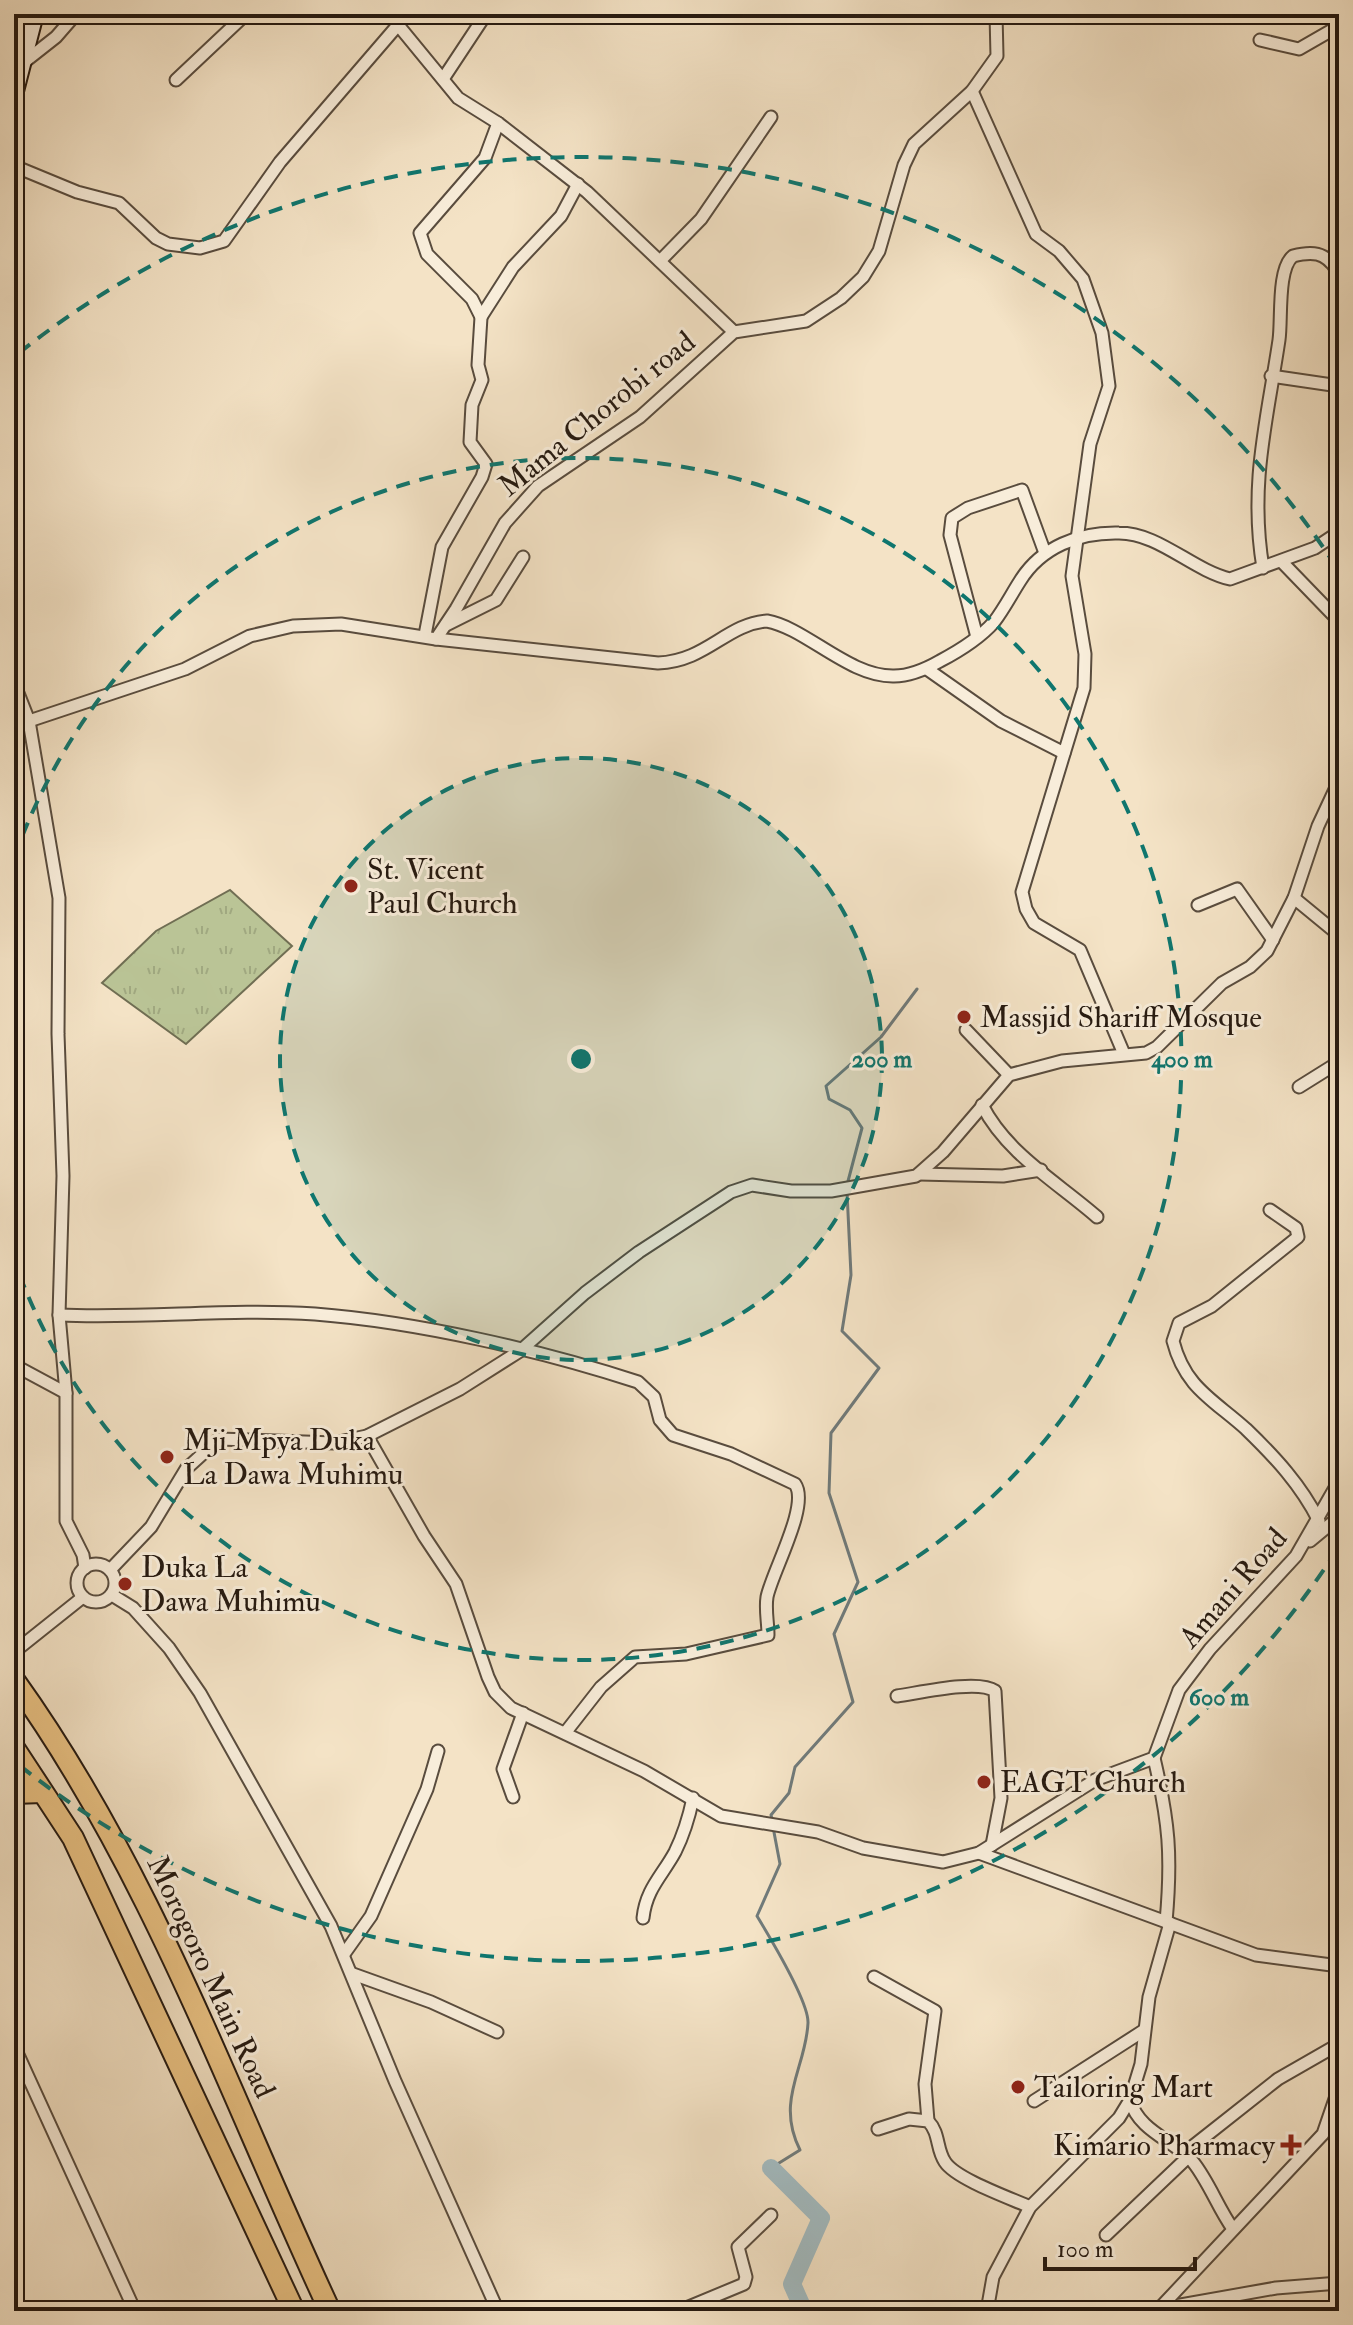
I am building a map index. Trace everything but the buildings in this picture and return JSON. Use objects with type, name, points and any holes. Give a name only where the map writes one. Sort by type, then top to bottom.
[{"type":"highway","name":"Morogoro Main Road","points":[[14,1680],[84,1784],[135,1880],[330,2311]]},
{"type":"highway","points":[[14,1748],[73,1838],[294,2311]]},
{"type":"highway","points":[[14,1793],[42,1792]]},
{"type":"street","points":[[14,95],[35,14]]},
{"type":"street","points":[[23,63],[56,37],[76,14]]},
{"type":"street","points":[[176,80],[246,14]]},
{"type":"street","points":[[389,14],[458,98],[498,123],[578,184],[734,332]]},
{"type":"street","points":[[443,79],[486,14]]},
{"type":"street","name":"Mama Chorobi road","points":[[430,637],[445,625],[505,523],[531,493],[640,417],[734,332],[806,321],[852,288],[875,259],[904,165],[914,144],[972,91],[997,56],[999,15]]},
{"type":"street","points":[[14,166],[77,192],[119,203],[156,238],[168,244],[200,248],[224,241],[280,162],[398,25]]},
{"type":"street","points":[[1260,40],[1299,49],[1339,26]]},
{"type":"street","points":[[972,91],[1036,234],[1059,251],[1083,279],[1102,333],[1109,386],[1090,444],[1072,576],[1086,673],[1077,717],[1022,894],[1034,923],[1080,950],[1124,1054]]},
{"type":"street","points":[[660,261],[701,219],[771,117]]},
{"type":"street","points":[[481,317],[462,287],[427,254],[420,233],[485,158],[498,123]]},
{"type":"street","points":[[430,637],[442,547],[486,467],[470,442],[472,405],[482,380],[477,356],[481,317],[513,267],[561,216],[578,184]]},
{"type":"street","points":[[1263,568],[1258,525],[1259,465],[1288,261],[1298,255],[1314,253],[1328,258],[1336,269]]},
{"type":"street","points":[[1271,376],[1339,386]]},
{"type":"street","points":[[977,637],[950,535],[949,524],[953,516],[1022,490],[1045,553]]},
{"type":"street","points":[[29,721],[185,669],[270,629],[341,624],[430,637],[669,662],[687,660],[743,627],[767,621],[834,656],[879,674],[901,676],[927,669],[977,637],[992,624],[1028,570],[1045,553],[1075,538],[1118,533],[1138,535],[1188,563],[1230,579],[1315,548],[1339,532]]},
{"type":"street","points":[[445,625],[496,600],[514,577],[523,557]]},
{"type":"street","points":[[1281,561],[1339,621]]},
{"type":"street","points":[[927,669],[990,714],[1064,753]]},
{"type":"street","points":[[14,683],[29,721],[59,898],[58,1034],[63,1176],[59,1315],[66,1393],[66,1521],[83,1555],[85,1568],[77,1582],[83,1597],[98,1602],[112,1595]]},
{"type":"street","points":[[919,1174],[943,1152],[1009,1075],[1062,1061],[1146,1053],[1157,1047],[1222,983],[1260,959],[1294,898],[1318,826],[1339,781]]},
{"type":"street","points":[[1198,905],[1237,889],[1273,940]]},
{"type":"street","points":[[1294,898],[1339,935]]},
{"type":"street","points":[[966,1030],[1009,1075]]},
{"type":"street","points":[[1299,1087],[1339,1062]]},
{"type":"street","points":[[982,1105],[994,1128],[1015,1151],[1097,1217]]},
{"type":"street","points":[[110,1570],[151,1527],[186,1469],[219,1439],[334,1443],[367,1436],[460,1389],[520,1351],[585,1293],[639,1252],[745,1185],[831,1191],[919,1174],[1003,1176],[1041,1170]]},
{"type":"street","points":[[1270,1210],[1296,1228],[1298,1237],[1212,1306],[1179,1323],[1173,1341],[1186,1373],[1213,1404],[1244,1427],[1294,1478],[1319,1521]]},
{"type":"street","points":[[59,1315],[111,1317],[206,1311],[318,1314],[413,1325],[638,1382],[649,1389],[660,1420],[673,1435],[731,1454],[794,1482],[799,1491],[784,1553],[767,1597],[768,1635],[686,1654],[635,1657],[594,1695],[565,1733]]},
{"type":"street","points":[[14,1365],[66,1393]]},
{"type":"street","points":[[367,1436],[424,1536],[456,1584],[495,1692],[523,1713],[693,1798],[721,1816],[818,1832],[900,1857],[943,1862],[979,1853],[1095,1780],[1154,1758],[1171,1852],[1168,1922],[1143,2031],[1141,2064],[1130,2100],[1119,2118],[1030,2207],[993,2277],[987,2311]]},
{"type":"street","name":"Amani Road","points":[[1154,1758],[1175,1699],[1188,1678],[1301,1550],[1339,1481]]},
{"type":"street","points":[[1301,1550],[1339,1517]]},
{"type":"street","points":[[85,1568],[100,1565],[110,1570],[115,1579],[112,1595]]},
{"type":"street","points":[[112,1595],[133,1608],[169,1648],[200,1693],[344,1954],[395,2081],[498,2311]]},
{"type":"street","points":[[14,1652],[83,1597]]},
{"type":"street","points":[[897,1696],[969,1687],[989,1687],[995,1691],[1001,1798],[992,1845]]},
{"type":"street","points":[[513,1797],[503,1769],[523,1713]]},
{"type":"street","points":[[344,1954],[371,1916],[427,1789],[438,1751]]},
{"type":"street","points":[[643,1918],[645,1897],[674,1853],[688,1821],[693,1798]]},
{"type":"street","points":[[979,1853],[1256,1955],[1339,1966]]},
{"type":"street","points":[[353,1974],[431,2002],[497,2032]]},
{"type":"street","points":[[874,1977],[935,2011],[925,2084],[928,2121]]},
{"type":"street","points":[[1034,2101],[1143,2031]]},
{"type":"street","points":[[1106,2235],[1185,2156],[1278,2079],[1339,2044]]},
{"type":"street","points":[[14,2046],[135,2311]]},
{"type":"street","points":[[1156,2310],[1323,2134],[1335,2099]]},
{"type":"street","points":[[1130,2100],[1146,2125],[1185,2156],[1233,2229]]},
{"type":"street","points":[[878,2129],[909,2119],[928,2121],[934,2127],[944,2161],[949,2167],[1030,2207]]},
{"type":"street","points":[[679,2311],[744,2284],[746,2277],[738,2247],[771,2215]]},
{"type":"street","points":[[1156,2310],[1276,2288],[1339,2283]]},
{"type":"green space","points":[[230,890],[292,946],[186,1044],[102,983],[156,931]]},
{"type":"waterway","points":[[847,1185],[862,1128],[850,1110],[829,1099],[826,1086],[881,1037],[917,989]]},
{"type":"waterway","points":[[772,1819],[771,1815],[789,1793],[795,1767],[853,1702],[834,1634],[858,1582],[829,1493],[831,1433],[879,1368],[842,1331],[851,1275],[847,1192]]},
{"type":"waterway","points":[[771,2168],[800,2150],[790,2115],[808,2023],[795,1985],[757,1916],[780,1864],[773,1827]]},
{"type":"waterway","points":[[771,2168],[821,2218],[792,2284],[804,2311]]},
{"type":"place","name":"St. Vicent Paul Church","points":[[351,886]]},
{"type":"place","name":"Massjid Shariff Mosque","points":[[964,1017]]},
{"type":"place","name":"Mji Mpya Duka La Dawa Muhimu","points":[[167,1457]]},
{"type":"place","name":"Duka La Dawa Muhimu","points":[[125,1584]]},
{"type":"place","name":"EAGT Church","points":[[984,1782]]},
{"type":"place","name":"Tailoring Mart","points":[[1018,2087]]},
{"type":"place","name":"Kimario Pharmacy","points":[[1291,2145]]}]
